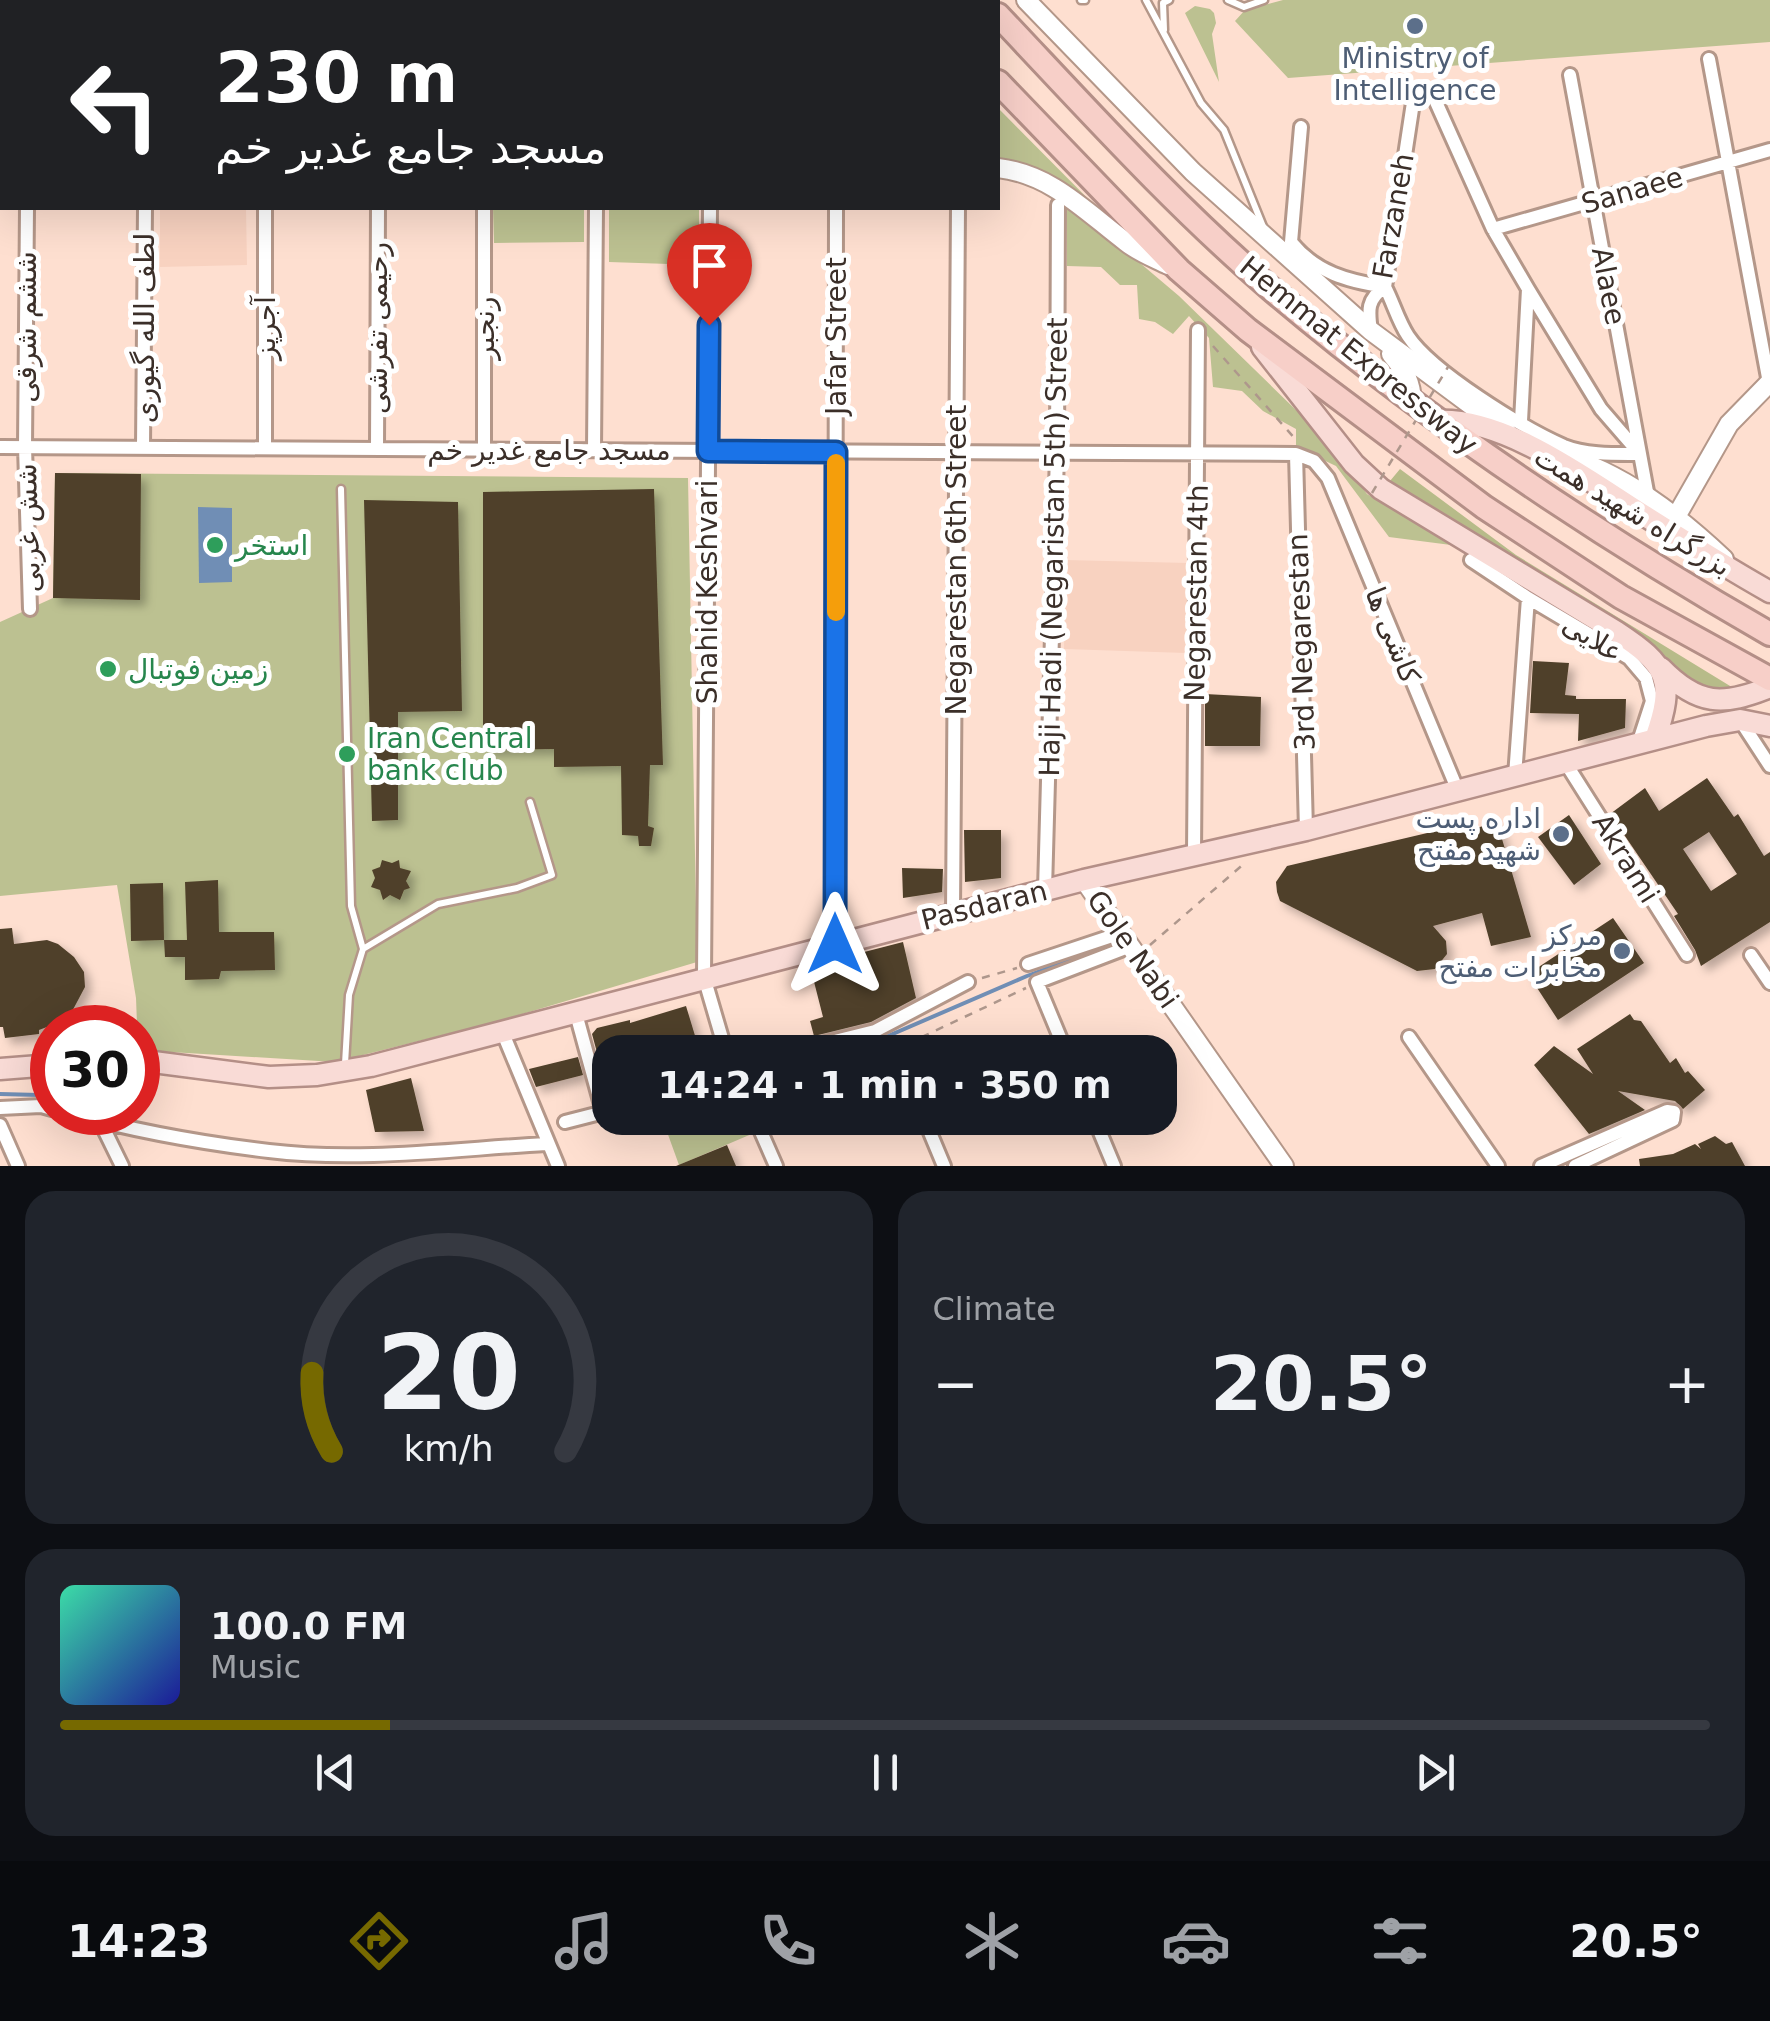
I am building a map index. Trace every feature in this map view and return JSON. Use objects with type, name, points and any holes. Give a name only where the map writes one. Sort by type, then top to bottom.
[{"type":"highway","name":"Hemmat Expressway","points":[[1000,17],[1218,240],[1268,286],[1412,403],[1644,562],[1770,634]]},
{"type":"highway","name":"Hemmat Expressway","points":[[1000,84],[1179,270],[1248,330],[1484,507],[1621,597],[1770,679]]},
{"type":"main road","points":[[1026,0],[1193,172],[1371,331],[1522,444],[1570,458],[1677,515],[1747,579]]},
{"type":"main road","points":[[1000,168],[1022,172],[1056,187],[1130,246],[1179,270]]},
{"type":"main road","points":[[1248,330],[1354,464],[1380,489],[1617,632],[1696,695],[1736,710],[1770,710]]},
{"type":"main road","points":[[1371,331],[1403,368],[1412,389],[1412,403]]},
{"type":"main road","points":[[1677,515],[1729,424],[1770,382]]},
{"type":"main road","name":"بزرگراه شهید همت","points":[[1437,421],[1471,422],[1522,444],[1580,475],[1770,594]]},
{"type":"main road","points":[[1712,559],[1770,594]]},
{"type":"main road","points":[[1647,742],[1664,704],[1662,668]]},
{"type":"main road","points":[[1736,710],[1770,687]]},
{"type":"main road","name":"Pasdaran","points":[[160,1063],[269,1077],[317,1076],[1084,880],[1458,791],[1647,742],[1736,710],[1770,726]]},
{"type":"main road","name":"Gole Nabi","points":[[1084,880],[1284,1166]]},
{"type":"main road","points":[[0,1069],[30,1069]]},
{"type":"street","points":[[1709,59],[1770,382]]},
{"type":"street","name":"Alaee","points":[[1570,74],[1648,497]]},
{"type":"street","name":"Farzaneh","points":[[1371,331],[1368,309],[1373,295],[1386,287],[1414,96],[1432,94],[1493,229]]},
{"type":"street","points":[[1301,127],[1291,242],[1319,269],[1352,282],[1386,287],[1408,336],[1458,384],[1566,447],[1640,454]]},
{"type":"street","name":"Sanaee","points":[[1493,229],[1770,150]]},
{"type":"street","name":"Haji Hadi (Negaristan 5th) Street","points":[[1046,890],[1058,453],[1058,205]]},
{"type":"street","name":"ششم شرقی","points":[[25,447],[27,210]]},
{"type":"street","name":"لطف الله گیوری","points":[[143,448],[144,210]]},
{"type":"street","name":"آجرپز","points":[[265,210],[265,448]]},
{"type":"street","name":"رحیمی تفرشی","points":[[377,449],[378,210]]},
{"type":"street","name":"رنجبر","points":[[484,210],[484,450]]},
{"type":"street","points":[[594,450],[596,210]]},
{"type":"street","name":"Shahid Keshvari","points":[[710,210],[704,977],[721,1035]]},
{"type":"street","name":"Jafar Street","points":[[835,944],[836,210]]},
{"type":"street","name":"Negarestan 6th Street","points":[[953,913],[958,210]]},
{"type":"street","points":[[1493,229],[1600,409],[1640,454]]},
{"type":"street","points":[[1522,421],[1528,288]]},
{"type":"street","name":"Negarestan 4th","points":[[1194,855],[1198,330]]},
{"type":"street","name":"مسجد جامع غدیر خم","points":[[0,447],[1197,453],[1296,454],[1314,460]]},
{"type":"street","name":"شش غربی","points":[[25,447],[30,609]]},
{"type":"street","name":"3rd Negarestan","points":[[1296,454],[1306,830]]},
{"type":"street","name":"کاشی ها","points":[[1314,460],[1328,478],[1458,791]]},
{"type":"street","name":"علایی","points":[[1471,560],[1628,658],[1646,678],[1652,701],[1647,742]]},
{"type":"street","points":[[1515,776],[1528,598]]},
{"type":"street","points":[[1736,710],[1770,766]]},
{"type":"street","name":"Akrami","points":[[1565,762],[1687,955]]},
{"type":"street","points":[[1028,964],[1130,945]]},
{"type":"street","points":[[1059,1035],[1036,982],[1130,945]]},
{"type":"street","points":[[1751,955],[1770,983]]},
{"type":"street","points":[[859,1035],[875,1031],[968,982]]},
{"type":"street","points":[[575,1010],[592,1065]]},
{"type":"street","points":[[502,1030],[558,1166]]},
{"type":"street","points":[[1409,1036],[1498,1166]]},
{"type":"street","points":[[0,1108],[30,1107]]},
{"type":"street","points":[[1541,1166],[1674,1112],[1672,1120],[1575,1166]]},
{"type":"street","points":[[565,1122],[592,1115]]},
{"type":"street","points":[[0,1125],[18,1166]]},
{"type":"street","points":[[160,1133],[271,1152],[372,1160],[546,1144]]},
{"type":"street","points":[[109,1135],[122,1166]]},
{"type":"street","points":[[762,1135],[776,1166]]},
{"type":"street","points":[[931,1135],[944,1166]]},
{"type":"street","points":[[1101,1135],[1114,1166]]},
{"type":"street","points":[[271,1152],[277,1166]]},
{"type":"lane","points":[[1146,0],[1201,104],[1224,130],[1269,240]]},
{"type":"lane","points":[[1164,34],[1161,10],[1168,0]]},
{"type":"lane","points":[[1228,0],[1244,7],[1264,0]]},
{"type":"lane","points":[[341,490],[352,906],[363,949],[348,995],[345,1070]]},
{"type":"lane","points":[[363,949],[438,904],[517,888],[552,875],[530,802]]},
{"type":"path","points":[[1198,330],[1314,460]]},
{"type":"path","points":[[1372,493],[1448,367]]},
{"type":"path","points":[[1130,945],[1247,860]]},
{"type":"path","points":[[968,982],[1028,964]]},
{"type":"path","points":[[927,1035],[1036,982]]},
{"type":"shaded area","points":[[160,210],[246,210],[247,265],[160,267]]},
{"type":"shaded area","points":[[1066,560],[1188,563],[1186,653],[1064,649]]},
{"type":"green space","name":"Ministry of Intelligence","points":[[1283,0],[1770,0],[1770,42],[1288,78],[1235,21],[1245,10]]},
{"type":"green space","points":[[1195,6],[1214,13],[1212,34],[1219,82],[1185,13]]},
{"type":"green space","points":[[1000,110],[1120,231],[1044,171],[1000,159]]},
{"type":"green space","points":[[1067,207],[1088,219],[1179,296],[1334,447],[1367,494],[1451,545],[1389,537],[1336,466],[1296,447],[1296,429],[1263,411],[1242,391],[1213,387],[1209,338],[1189,316],[1173,334],[1155,322],[1139,319],[1137,285],[1120,285],[1101,267],[1067,266]]},
{"type":"green space","points":[[493,210],[584,210],[584,242],[494,243]]},
{"type":"green space","points":[[609,210],[699,210],[699,265],[609,262]]},
{"type":"green space","points":[[1400,469],[1516,555],[1735,689],[1702,690],[1655,648],[1390,481]]},
{"type":"green space","name":"Iran Central bank club","points":[[55,473],[688,478],[697,962],[499,1021],[335,1062],[160,1051],[160,1005],[136,1005],[117,885],[0,896],[0,622],[53,598]]},
{"type":"green space","points":[[668,1135],[749,1135],[679,1165]]},
{"type":"water","name":"استخر","points":[[198,507],[232,508],[232,582],[199,583]]},
{"type":"building","points":[[55,473],[141,474],[140,600],[53,598]]},
{"type":"building","points":[[654,489],[663,765],[650,765],[648,826],[654,828],[651,846],[639,846],[638,836],[622,835],[621,766],[554,767],[554,749],[483,750],[483,492]]},
{"type":"building","points":[[364,500],[458,502],[462,711],[398,712],[398,820],[372,821]]},
{"type":"building","points":[[1533,661],[1569,663],[1565,695],[1576,699],[1626,699],[1625,728],[1578,741],[1579,714],[1530,713]]},
{"type":"building","points":[[1205,694],[1261,697],[1260,746],[1205,746]]},
{"type":"building","points":[[1707,778],[1734,817],[1738,814],[1764,856],[1770,852],[1770,922],[1701,966],[1674,916],[1678,914],[1610,814],[1645,788],[1659,811]],"holes":[[[1709,832],[1737,874],[1711,891],[1683,849]]]},
{"type":"building","points":[[1569,815],[1601,864],[1574,885],[1538,837]]},
{"type":"building","points":[[1497,822],[1531,937],[1491,946],[1482,913],[1433,926],[1446,941],[1447,954],[1435,969],[1417,971],[1280,901],[1276,882],[1287,866],[1457,826],[1459,833]]},
{"type":"building","points":[[964,830],[1001,830],[1001,878],[965,882]]},
{"type":"building","points":[[382,860],[399,860],[400,868],[411,871],[406,881],[410,888],[404,890],[400,900],[390,895],[383,900],[380,890],[371,887],[375,878],[372,870],[380,867]]},
{"type":"building","points":[[902,868],[943,869],[942,892],[903,898]]},
{"type":"building","points":[[218,880],[219,932],[274,932],[275,970],[221,971],[219,979],[185,980],[185,957],[165,957],[164,940],[187,940],[185,882]]},
{"type":"building","points":[[163,883],[164,940],[131,941],[130,884]]},
{"type":"building","points":[[1613,918],[1644,963],[1558,1020],[1528,974]]},
{"type":"building","points":[[12,928],[14,944],[47,940],[58,944],[84,972],[85,987],[75,1005],[30,1005],[30,1035],[5,1038],[0,1027],[0,929]]},
{"type":"building","points":[[903,942],[916,998],[871,1022],[814,1035],[810,1021],[823,1017],[810,966]]},
{"type":"building","points":[[686,1006],[695,1035],[592,1035],[597,1028],[630,1023]]},
{"type":"building","points":[[1630,1014],[1641,1021],[1670,1063],[1676,1058],[1685,1073],[1688,1071],[1705,1090],[1683,1109],[1675,1101],[1618,1091],[1645,1110],[1589,1134],[1534,1065],[1554,1046],[1593,1074],[1577,1049]]},
{"type":"building","points":[[578,1057],[583,1075],[536,1087],[529,1069]]},
{"type":"building","points":[[411,1078],[424,1131],[375,1132],[366,1090]]},
{"type":"building","points":[[1715,1136],[1726,1144],[1732,1142],[1745,1166],[1640,1166],[1639,1159],[1673,1154],[1695,1144],[1701,1149],[1698,1144]]},
{"type":"building","points":[[727,1145],[736,1166],[676,1166]]},
{"type":"waterway","points":[[890,1035],[1114,943]]},
{"type":"waterway","points":[[0,1094],[30,1095]]},
{"type":"slow traffic","points":[[836,463],[836,612]]},
{"type":"place","name":"Ministry of Intelligence","points":[[1415,26]]},
{"type":"place","name":"استخر","points":[[215,545]]},
{"type":"place","name":"زمین فوتبال","points":[[108,669]]},
{"type":"place","name":"Iran Central bank club","points":[[347,754]]},
{"type":"place","name":"اداره پست شهید مفتح","points":[[1561,834]]},
{"type":"place","name":"مرکز مخابرات مفتح","points":[[1622,951]]},
{"type":"route","points":[[709,325],[708,451],[836,452],[835,944]]}]
